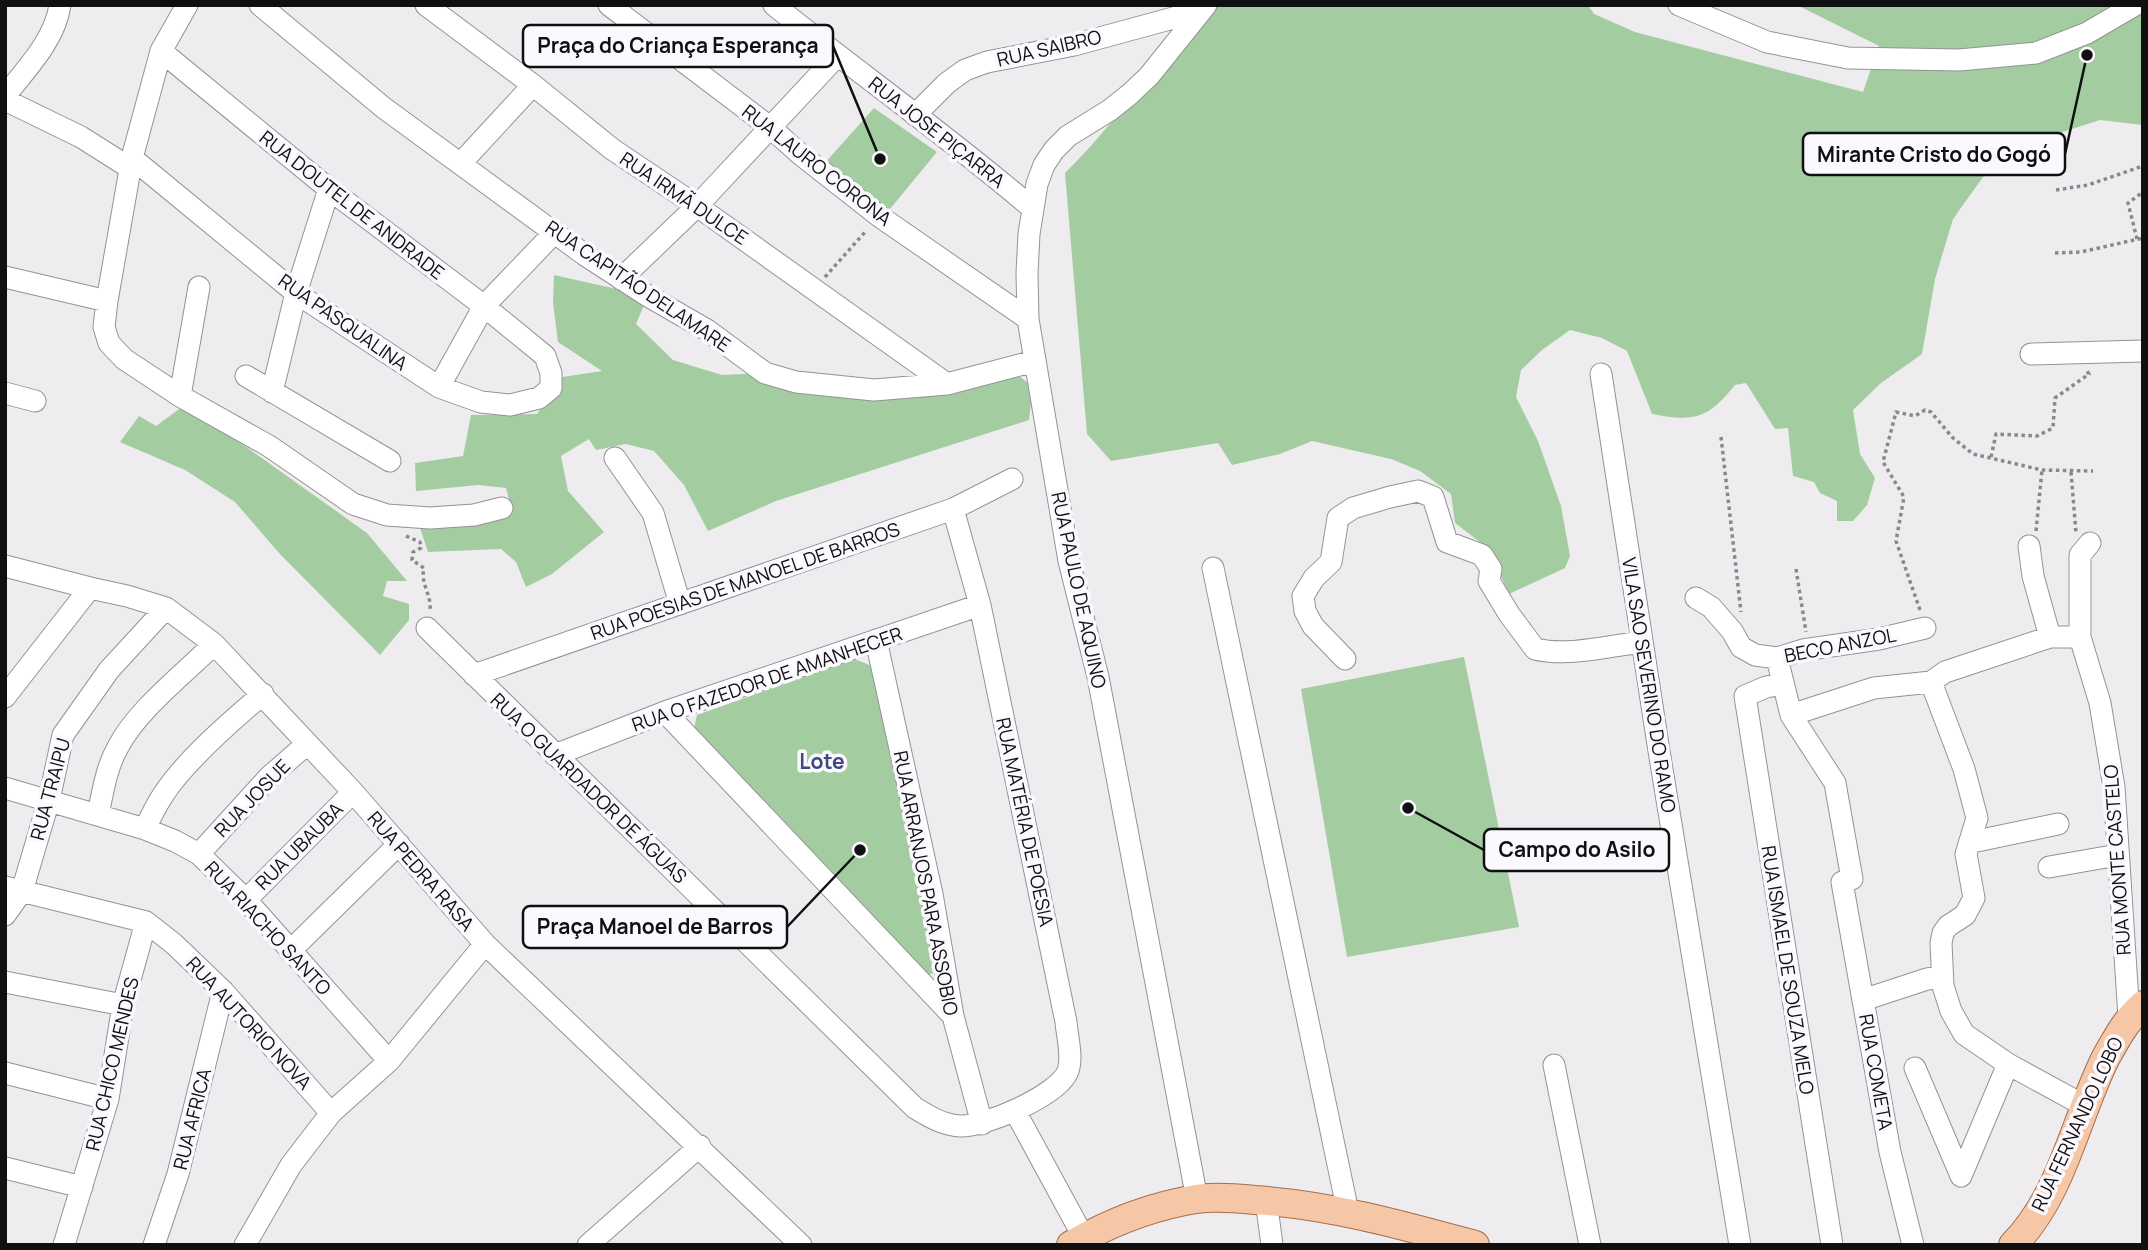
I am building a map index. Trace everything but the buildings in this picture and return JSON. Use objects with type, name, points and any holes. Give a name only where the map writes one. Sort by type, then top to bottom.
[{"type":"main road","name":"RUA FERNANDO LOBO","points":[[2013,1245],[2048,1196],[2097,1076],[2136,1011]]},
{"type":"main road","points":[[1077,1241],[1140,1213],[1197,1199],[1266,1200],[1348,1212],[1419,1237],[1475,1245]]},
{"type":"street","points":[[5,98],[44,45],[56,23],[60,5]]},
{"type":"street","points":[[187,5],[161,51],[131,163],[107,301],[104,327],[109,343],[124,359],[180,396],[269,446],[354,504],[387,515],[430,517],[474,515],[502,508]]},
{"type":"street","name":"RUA CAPITÃO DELAMARE","points":[[260,5],[345,78],[555,232],[621,279],[707,330],[765,373],[796,382],[874,390],[947,384],[1035,361]]},
{"type":"street","name":"RUA IRMÃ DULCE","points":[[426,5],[533,85],[612,149],[697,206],[947,384]]},
{"type":"street","name":"RUA LAURO CORONA","points":[[609,5],[771,128],[879,216],[1028,319]]},
{"type":"street","name":"RUA JOSE PIÇARRA","points":[[774,5],[836,56],[950,140],[1032,208]]},
{"type":"street","points":[[1679,5],[1767,42],[1849,58],[1959,60],[2036,53],[2087,33],[2135,5]]},
{"type":"street","name":"RUA SAIBRO","points":[[915,115],[947,83],[965,70],[987,62],[1074,45],[1203,8]]},
{"type":"street","name":"RUA PAULO DE AQUINO","points":[[1197,1199],[1098,677],[1069,561],[1028,319],[1027,273],[1032,208],[1044,165],[1068,136],[1130,94],[1149,76],[1203,8]]},
{"type":"street","name":"RUA DOUTEL DE ANDRADE","points":[[161,51],[329,188],[545,356]]},
{"type":"street","points":[[621,279],[697,206],[836,56]]},
{"type":"street","points":[[461,163],[533,85]]},
{"type":"street","name":"RUA PASQUALINA","points":[[5,98],[131,163],[296,293],[439,387],[481,402],[510,405],[539,398],[551,388],[551,373],[545,356]]},
{"type":"street","points":[[272,392],[296,293],[329,188]]},
{"type":"street","points":[[439,387],[484,306],[555,232]]},
{"type":"street","points":[[5,277],[107,301]]},
{"type":"street","points":[[180,396],[199,287]]},
{"type":"street","points":[[2031,354],[2143,351]]},
{"type":"street","name":"VILA SAO SEVERINO DO RAMO","points":[[1601,374],[1740,1245]]},
{"type":"street","points":[[246,376],[390,461]]},
{"type":"street","points":[[5,393],[35,401]]},
{"type":"street","points":[[615,458],[653,513],[680,604]]},
{"type":"street","name":"RUA POESIAS DE MANOEL DE BARROS","points":[[474,675],[953,509],[1012,479]]},
{"type":"street","points":[[1345,659],[1313,626],[1305,611],[1303,596],[1314,578],[1331,562],[1338,518],[1353,508],[1418,491],[1433,497],[1447,542],[1482,555],[1490,569],[1489,581],[1535,649],[1546,652],[1642,642]]},
{"type":"street","name":"RUA MATÉRIA DE POESIA","points":[[953,509],[981,605],[1028,790],[1069,1049],[1068,1071],[1058,1085],[1015,1111]]},
{"type":"street","points":[[2029,547],[2033,576],[2050,637]]},
{"type":"street","name":"RUA MONTE CASTELO","points":[[2085,549],[2080,637],[2100,703],[2114,787],[2118,855],[2136,1011]]},
{"type":"street","name":"RUA PEDRA RASA","points":[[5,566],[166,608],[214,644],[353,792],[485,944],[802,1245]]},
{"type":"street","points":[[1213,568],[1348,1212]]},
{"type":"street","points":[[5,697],[90,588]]},
{"type":"street","points":[[1696,598],[1711,607],[1732,631],[1741,648]]},
{"type":"street","name":"RUA O FAZEDOR DE AMANHECER","points":[[555,755],[665,712],[981,605]]},
{"type":"street","name":"RUA TRAIPU","points":[[5,915],[49,800],[63,735],[109,670],[166,608]]},
{"type":"street","name":"RUA O GUARDADOR DE ÁGUAS","points":[[427,628],[915,1108],[936,1121],[960,1126],[982,1124],[1015,1111]]},
{"type":"street","name":"BECO ANZOL","points":[[1741,648],[1755,655],[1777,658],[1925,628]]},
{"type":"street","points":[[1777,658],[1791,715],[1874,688],[1931,682],[1945,672],[2050,637],[2080,637]]},
{"type":"street","name":"RUA ARRANJOS PARA ASSOBIO","points":[[876,640],[932,894],[953,1016],[982,1124]]},
{"type":"street","points":[[99,814],[105,780],[117,748],[130,727],[214,644]]},
{"type":"street","points":[[1931,682],[1964,769],[1977,818],[1972,842],[1966,853],[1974,898],[1965,915],[1948,926],[1941,943],[1942,977],[1951,1011],[1964,1034],[2008,1064],[2085,1106]]},
{"type":"street","name":"RUA ISMAEL DE SOUZA MELO","points":[[1783,684],[1745,696],[1832,1245]]},
{"type":"street","points":[[145,829],[164,793],[206,746],[262,694]]},
{"type":"street","points":[[665,712],[953,1016]]},
{"type":"street","name":"RUA COMETA","points":[[1791,715],[1835,783],[1852,879],[1842,882],[1890,1152],[1913,1245]]},
{"type":"street","name":"RUA JOSUE","points":[[199,854],[261,785],[307,744]]},
{"type":"street","name":"RUA RIACHO SANTO","points":[[5,788],[145,829],[199,854],[246,900],[389,1061]]},
{"type":"street","name":"RUA UBAUBA","points":[[246,900],[353,792]]},
{"type":"street","points":[[1972,842],[2058,824]]},
{"type":"street","points":[[290,951],[398,844]]},
{"type":"street","points":[[2049,867],[2118,855]]},
{"type":"street","name":"RUA AUTORIO NOVA","points":[[14,889],[146,922],[174,944],[223,991],[331,1113]]},
{"type":"street","name":"RUA CHICO MENDES","points":[[64,1245],[108,1099],[123,1005],[146,922]]},
{"type":"street","points":[[245,1245],[291,1166],[331,1113],[389,1061],[485,944]]},
{"type":"street","points":[[1863,1000],[1927,979],[1942,977]]},
{"type":"street","points":[[5,982],[123,1005]]},
{"type":"street","name":"RUA AFRICA","points":[[154,1245],[178,1174],[223,991]]},
{"type":"street","points":[[1915,1068],[1961,1176],[2008,1064]]},
{"type":"street","points":[[1555,1065],[1590,1245]]},
{"type":"street","points":[[5,1073],[108,1099]]},
{"type":"street","points":[[1015,1111],[1077,1241]]},
{"type":"street","points":[[588,1245],[700,1146]]},
{"type":"street","points":[[5,1168],[82,1187]]},
{"type":"street","points":[[1266,1200],[1272,1245]]},
{"type":"path","points":[[2056,190],[2088,185],[2143,166]]},
{"type":"path","points":[[2055,253],[2081,252],[2140,238],[2128,203],[2143,192]]},
{"type":"path","points":[[815,289],[879,216]]},
{"type":"path","points":[[1990,458],[1996,434],[2037,436],[2053,428],[2055,398],[2090,374],[2086,372],[2082,358],[2084,352]]},
{"type":"path","points":[[1925,628],[1896,541],[1904,497],[1884,461],[1896,412],[1914,416],[1925,410],[1931,412],[1953,438],[1973,454],[2042,470],[2093,471]]},
{"type":"path","points":[[1721,437],[1741,617],[1741,648]]},
{"type":"path","points":[[2029,547],[2035,544],[2042,470]]},
{"type":"path","points":[[2071,472],[2077,544],[2085,549]]},
{"type":"path","points":[[395,531],[420,542],[421,548],[413,552],[412,560],[424,568],[422,579],[431,601],[427,628]]},
{"type":"path","points":[[1796,569],[1809,650]]},
{"type":"green space","points":[[1210,5],[1588,5],[1594,14],[1635,32],[1863,92],[1879,46],[1797,5],[2143,5],[2143,125],[2100,120],[2047,137],[1983,177],[1953,219],[1935,279],[1922,354],[1881,383],[1853,410],[1860,454],[1875,478],[1867,505],[1853,521],[1837,521],[1837,501],[1820,493],[1814,482],[1793,476],[1788,428],[1775,429],[1746,383],[1735,385],[1717,405],[1699,415],[1679,418],[1652,414],[1627,351],[1602,338],[1570,330],[1542,350],[1521,370],[1516,397],[1538,441],[1561,506],[1570,556],[1565,568],[1509,594],[1489,549],[1455,523],[1451,494],[1420,471],[1391,459],[1312,441],[1280,454],[1232,465],[1218,443],[1111,461],[1087,434],[1065,173],[1103,133],[1172,46]]},
{"type":"green space","points":[[874,108],[937,152],[885,215],[823,165]]},
{"type":"green space","points":[[554,275],[648,296],[636,324],[673,360],[722,375],[765,373],[874,390],[1009,368],[1033,387],[1029,420],[776,501],[708,531],[684,485],[654,451],[626,444],[596,450],[589,439],[561,456],[568,491],[604,532],[552,574],[526,587],[516,562],[501,549],[428,552],[420,528],[512,511],[506,488],[478,485],[416,491],[415,463],[463,456],[471,415],[537,414],[562,377],[602,371],[558,342],[553,303]]},
{"type":"green space","points":[[182,407],[242,444],[367,533],[407,581],[387,581],[383,596],[409,604],[409,620],[380,655],[279,553],[235,502],[185,470],[120,442],[139,416],[156,426]]},
{"type":"green space","points":[[1464,657],[1519,927],[1347,957],[1301,689]]},
{"type":"green space","points":[[854,659],[872,666],[937,972],[927,975],[694,729],[697,715]]},
{"type":"place","name":"Mirante Cristo do Gogó","points":[[2087,55]]},
{"type":"place","name":"Praça do Criança Esperança","points":[[880,159]]},
{"type":"place","name":"Campo do Asilo","points":[[1408,808]]},
{"type":"place","name":"Praça Manoel de Barros","points":[[860,850]]},
{"type":"district","name":"Lote","points":[[822,762]]}]
